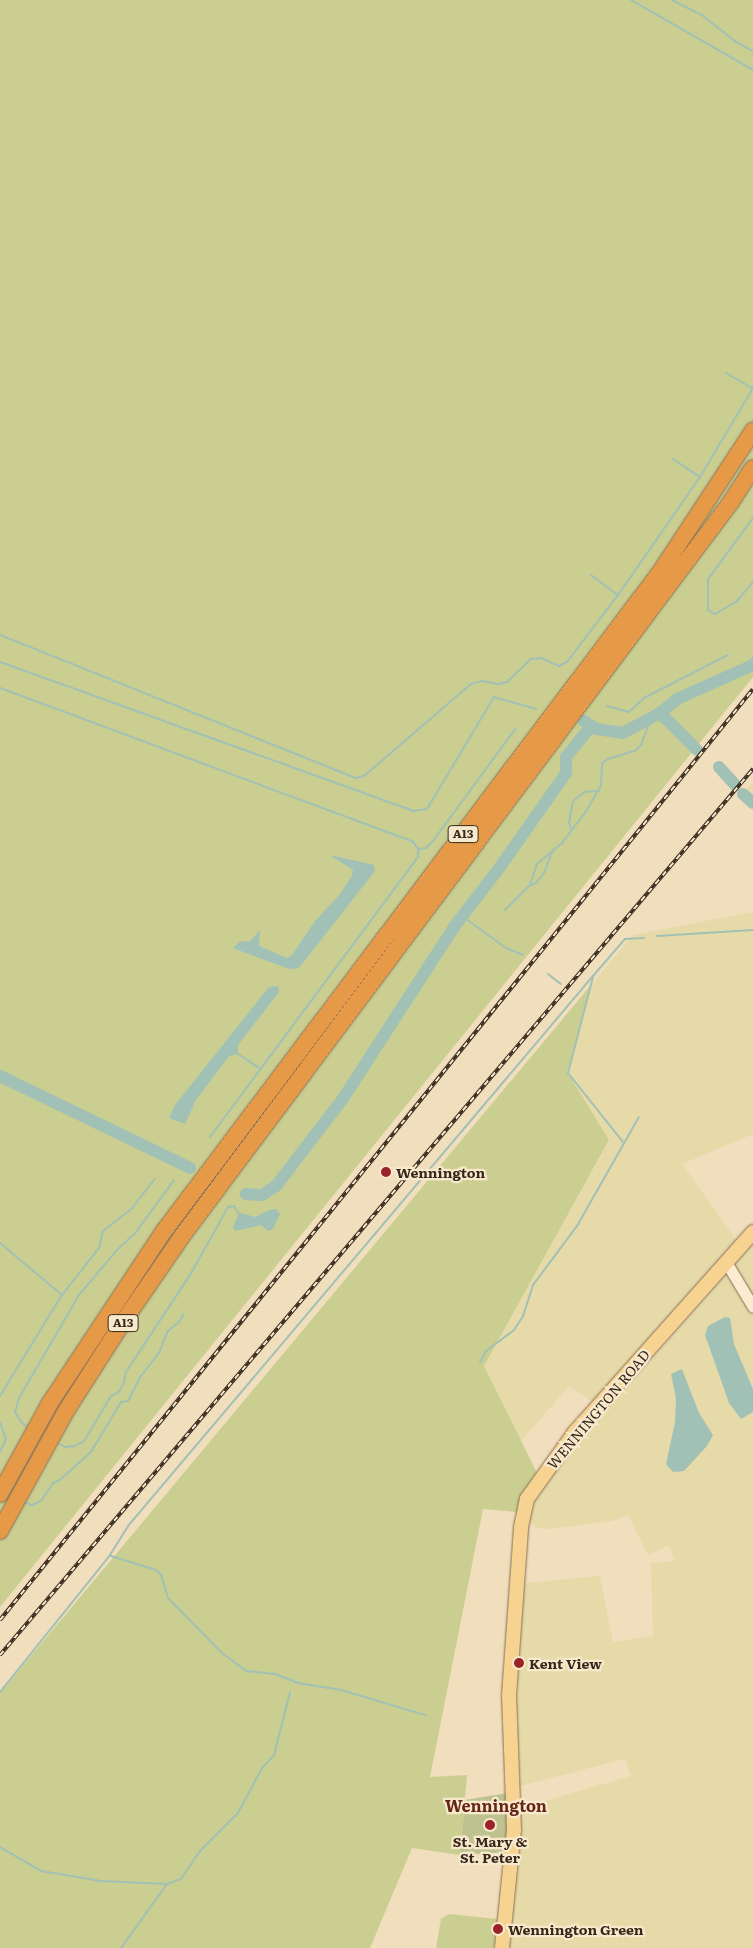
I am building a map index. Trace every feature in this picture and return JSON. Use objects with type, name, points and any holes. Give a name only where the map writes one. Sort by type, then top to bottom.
[{"type":"highway","name":"A13","points":[[0,1494],[50,1402],[164,1231],[662,571],[753,431]]},
{"type":"highway","name":"A13","points":[[0,1531],[66,1411],[123,1322],[182,1236],[731,502],[753,468]]},
{"type":"main road","name":"WENNINGTON ROAD","points":[[502,1948],[513,1860],[514,1814],[509,1696],[524,1507],[532,1490],[575,1432],[753,1232]]},
{"type":"street","points":[[726,1262],[753,1307]]},
{"type":"shaded area","points":[[753,782],[753,803],[743,794]]},
{"type":"shaded area","points":[[753,912],[753,1134],[682,1164],[737,1241],[594,1403],[569,1386],[520,1442],[484,1366],[609,1141],[568,1073],[591,985],[633,935]]},
{"type":"shaded area","points":[[753,1244],[753,1948],[507,1948],[517,1809],[631,1776],[625,1759],[516,1787],[513,1752],[521,1585],[600,1576],[613,1642],[653,1636],[651,1563],[675,1561],[669,1545],[648,1555],[628,1515],[612,1521],[550,1529],[535,1527],[526,1518],[537,1489]]},
{"type":"green space","points":[[0,0],[753,0],[753,677],[0,1607]]},
{"type":"green space","points":[[591,985],[568,1073],[609,1140],[484,1366],[537,1473],[522,1494],[518,1512],[483,1509],[430,1777],[467,1775],[460,1855],[412,1848],[370,1948],[0,1948],[0,1693]]},
{"type":"green space","points":[[508,1793],[508,1852],[460,1855],[465,1800]]},
{"type":"green space","points":[[449,1914],[497,1919],[494,1948],[436,1948],[441,1919]]},
{"type":"water","points":[[330,855],[374,865],[375,871],[299,968],[289,969],[233,948],[239,942],[250,941],[260,930],[259,946],[287,958],[292,955],[315,921],[340,894],[352,876],[353,870]]},
{"type":"water","points":[[278,986],[279,992],[238,1045],[238,1054],[229,1056],[196,1100],[185,1124],[169,1118],[175,1105],[269,987]]},
{"type":"water","points":[[276,1209],[280,1214],[273,1229],[268,1231],[261,1225],[235,1231],[233,1227],[239,1214],[242,1213],[255,1217],[269,1210]]},
{"type":"water","points":[[725,1317],[730,1318],[734,1344],[753,1389],[753,1412],[741,1419],[729,1403],[705,1335],[708,1326]]},
{"type":"water","points":[[682,1369],[699,1413],[713,1435],[707,1446],[684,1471],[673,1472],[666,1464],[675,1422],[676,1399],[671,1374]]},
{"type":"waterway","points":[[631,0],[753,70]]},
{"type":"waterway","points":[[672,0],[702,15],[736,42],[753,51]]},
{"type":"waterway","points":[[726,373],[752,388]]},
{"type":"waterway","points":[[0,635],[356,778],[364,776],[471,684],[482,681],[499,684],[507,682],[531,659],[541,658],[559,666],[567,662],[618,595],[700,477],[753,388]]},
{"type":"waterway","points":[[673,459],[700,477]]},
{"type":"waterway","points":[[753,518],[708,579],[708,610],[715,614],[736,602],[753,582]]},
{"type":"waterway","points":[[591,575],[618,595]]},
{"type":"waterway","points":[[607,706],[629,712],[644,698],[728,655]]},
{"type":"waterway","points":[[743,669],[753,658]]},
{"type":"waterway","points":[[0,662],[413,811],[427,809],[494,697],[536,709]]},
{"type":"waterway","points":[[584,721],[596,729],[623,733],[660,713],[677,699],[753,665]]},
{"type":"waterway","points":[[0,688],[413,842],[418,849],[426,848],[433,841],[516,728]]},
{"type":"waterway","points":[[660,713],[697,750]]},
{"type":"waterway","points":[[505,910],[530,885],[537,864],[562,843],[587,810],[601,785],[602,763],[608,759],[635,751],[641,745],[651,718]]},
{"type":"waterway","points":[[246,1194],[262,1195],[276,1186],[344,1097],[454,927],[500,867],[566,773],[566,757],[591,726]]},
{"type":"waterway","points":[[719,767],[735,785]]},
{"type":"waterway","points":[[571,829],[569,823],[573,801],[584,792],[599,791]]},
{"type":"waterway","points":[[743,794],[753,803]]},
{"type":"waterway","points":[[210,1137],[418,857],[418,849]]},
{"type":"waterway","points":[[531,885],[536,883],[544,873],[553,850]]},
{"type":"waterway","points":[[462,916],[506,948],[523,955]]},
{"type":"waterway","points":[[657,936],[753,930]]},
{"type":"waterway","points":[[0,1692],[110,1555],[128,1526],[593,976],[625,939],[644,938]]},
{"type":"waterway","points":[[548,974],[561,984]]},
{"type":"waterway","points":[[593,977],[568,1073],[623,1142]]},
{"type":"waterway","points":[[238,1054],[261,1069]]},
{"type":"waterway","points":[[0,1076],[190,1168]]},
{"type":"waterway","points":[[480,1362],[486,1351],[514,1330],[523,1316],[533,1285],[577,1226],[639,1117]]},
{"type":"waterway","points":[[0,1396],[62,1295],[99,1248],[103,1231],[132,1208],[155,1179]]},
{"type":"waterway","points":[[28,1427],[22,1423],[15,1412],[19,1398],[79,1295],[117,1250],[136,1232],[174,1180]]},
{"type":"waterway","points":[[56,1442],[65,1447],[75,1446],[84,1441],[111,1396],[119,1392],[126,1372],[190,1275],[228,1207],[234,1206],[239,1214]]},
{"type":"waterway","points":[[0,1243],[62,1295]]},
{"type":"waterway","points":[[24,1502],[32,1505],[41,1501],[53,1483],[60,1480],[91,1452],[121,1402],[128,1401],[141,1376],[159,1353],[168,1331],[179,1322],[184,1314]]},
{"type":"waterway","points":[[0,1422],[6,1439],[0,1452]]},
{"type":"waterway","points":[[111,1556],[156,1570],[161,1575],[168,1598],[223,1654],[246,1671],[275,1674],[298,1683],[341,1690],[425,1715]]},
{"type":"waterway","points":[[0,1847],[41,1871],[101,1881],[167,1884],[181,1879],[200,1851],[238,1813],[262,1768],[274,1755],[290,1692]]},
{"type":"waterway","points":[[121,1948],[167,1884]]},
{"type":"railway","points":[[0,1620],[753,689]]},
{"type":"railway","points":[[0,1655],[753,769]]},
{"type":"place","name":"Wennington","points":[[386,1172]]},
{"type":"place","name":"Kent View","points":[[519,1663]]},
{"type":"place","name":"St. Mary & St. Peter","points":[[490,1825]]},
{"type":"place","name":"Wennington Green","points":[[498,1929]]},
{"type":"district","name":"Wennington","points":[[496,1805]]}]
